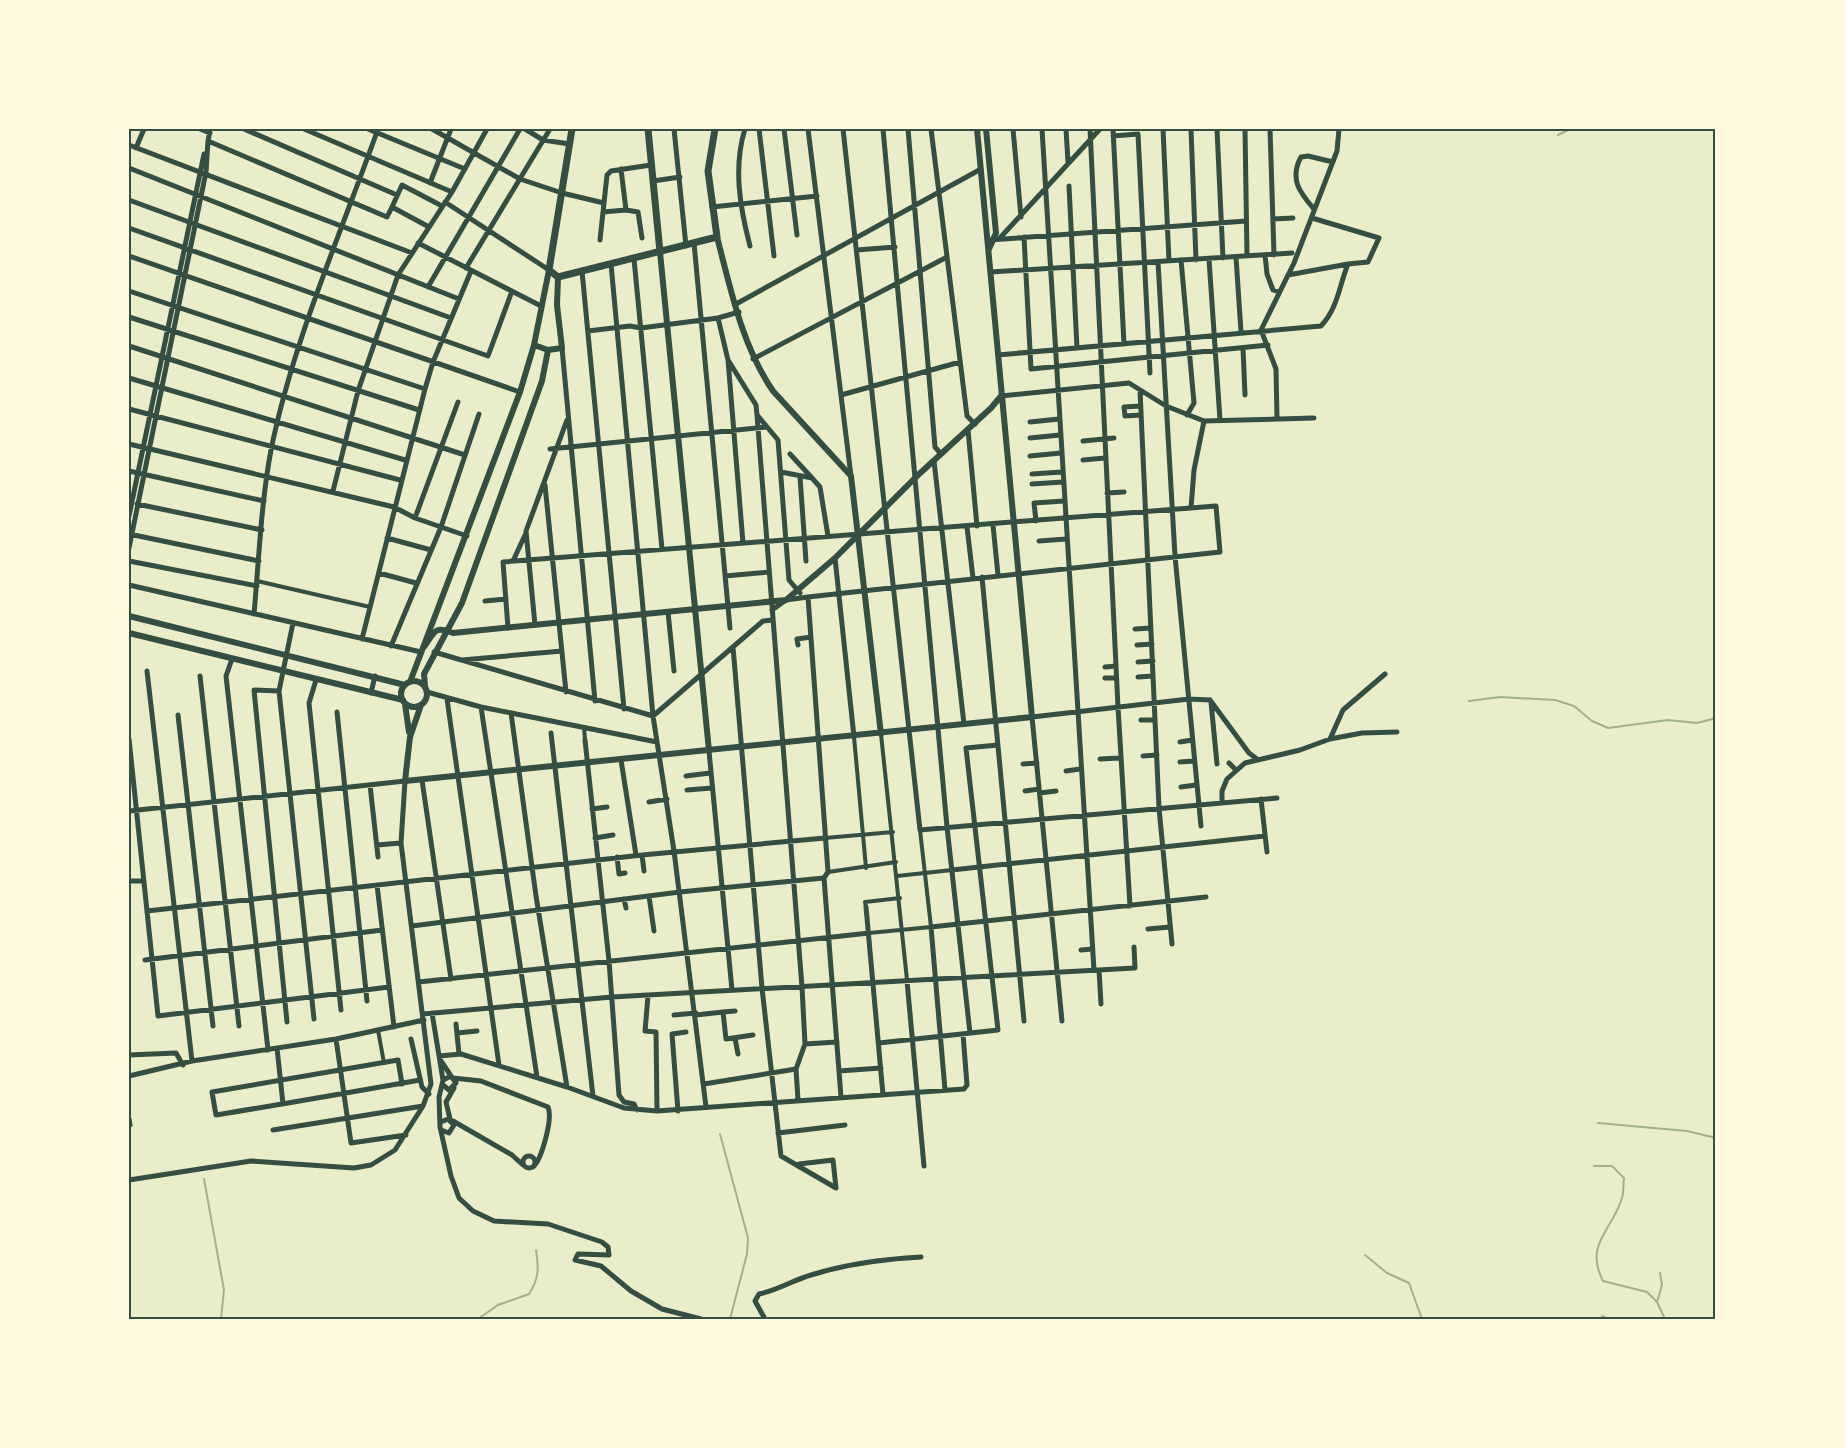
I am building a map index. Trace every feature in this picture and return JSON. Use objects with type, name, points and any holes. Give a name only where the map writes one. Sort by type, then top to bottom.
[{"type":"main road","points":[[572,129],[549,270],[558,277],[717,237],[708,171],[715,129]]},
{"type":"main road","points":[[648,129],[660,252]]},
{"type":"street","points":[[136,148],[144,129]]},
{"type":"street","points":[[129,548],[141,473],[210,131],[200,129]]},
{"type":"street","points":[[244,129],[397,195]]},
{"type":"street","points":[[304,129],[452,192]]},
{"type":"street","points":[[368,129],[378,131],[465,169]]},
{"type":"street","points":[[432,129],[448,136],[520,179],[562,193],[604,203]]},
{"type":"street","points":[[430,183],[451,129]]},
{"type":"street","points":[[333,491],[358,391],[398,274],[429,226],[446,205],[487,129]]},
{"type":"street","points":[[428,287],[444,256],[522,129],[543,140],[570,144]]},
{"type":"street","points":[[362,639],[405,460],[433,363],[469,269],[550,129]]},
{"type":"street","points":[[674,129],[686,246]]},
{"type":"street","points":[[746,129],[738,162],[741,204],[750,246]]},
{"type":"street","points":[[759,129],[774,256]]},
{"type":"street","points":[[784,129],[797,236]]},
{"type":"street","points":[[808,129],[865,590],[893,862],[904,932],[924,1166]]},
{"type":"street","points":[[843,129],[927,873],[945,1090]]},
{"type":"street","points":[[439,1056],[459,1054],[537,1077],[624,1108],[637,1110],[678,1111],[798,1100],[917,1093],[964,1089],[967,1085],[964,978],[947,827],[927,583],[883,129]]},
{"type":"street","points":[[908,129],[918,273],[935,447],[941,454]]},
{"type":"street","points":[[931,129],[967,416],[975,424]]},
{"type":"street","points":[[977,129],[981,169],[994,240]]},
{"type":"street","points":[[986,129],[996,233],[989,250],[1001,396],[1062,1021]]},
{"type":"street","points":[[1013,129],[1021,218]]},
{"type":"street","points":[[1042,129],[1076,712],[1092,949],[1101,1004]]},
{"type":"street","points":[[1066,129],[1068,162]]},
{"type":"street","points":[[1090,129],[1120,758],[1130,906]]},
{"type":"street","points":[[994,240],[1021,218],[1068,162],[1100,129]]},
{"type":"street","points":[[1162,129],[1169,261]]},
{"type":"street","points":[[1191,129],[1196,260]]},
{"type":"street","points":[[1217,129],[1223,258]]},
{"type":"street","points":[[1245,129],[1247,256]]},
{"type":"street","points":[[1270,129],[1274,255]]},
{"type":"street","points":[[1277,418],[1276,369],[1262,330],[1312,218],[1337,151],[1339,129]]},
{"type":"street","points":[[254,614],[267,476],[278,422],[300,346],[378,131]]},
{"type":"street","points":[[1124,344],[1113,132],[1138,134],[1150,372]]},
{"type":"street","points":[[208,141],[387,217],[402,185],[468,217],[549,270],[534,345],[520,392],[422,650],[401,693],[410,737]]},
{"type":"street","points":[[129,145],[344,225],[412,253]]},
{"type":"street","points":[[1314,209],[1295,183],[1297,164],[1301,157],[1308,156],[1333,162]]},
{"type":"street","points":[[600,240],[607,175],[611,171],[651,165]]},
{"type":"street","points":[[129,168],[459,299]]},
{"type":"street","points":[[621,169],[626,210]]},
{"type":"street","points":[[736,304],[981,169]]},
{"type":"street","points":[[653,181],[680,177]]},
{"type":"street","points":[[1069,186],[1077,348]]},
{"type":"street","points":[[712,207],[817,196]]},
{"type":"street","points":[[129,200],[451,318]]},
{"type":"street","points":[[392,207],[429,226]]},
{"type":"street","points":[[603,212],[626,210],[638,212],[642,238]]},
{"type":"street","points":[[1272,219],[1293,218]]},
{"type":"street","points":[[1288,275],[1368,262],[1379,238],[1312,218]]},
{"type":"street","points":[[994,240],[1246,221]]},
{"type":"street","points":[[129,228],[488,356],[512,291]]},
{"type":"street","points":[[717,237],[753,359],[773,392],[850,476]]},
{"type":"street","points":[[1024,237],[1031,369],[1268,345]]},
{"type":"street","points":[[418,243],[541,306]]},
{"type":"street","points":[[694,243],[730,628]]},
{"type":"street","points":[[857,250],[895,247]]},
{"type":"street","points":[[660,252],[732,990]]},
{"type":"street","points":[[991,272],[1292,253]]},
{"type":"street","points":[[1265,255],[1267,274],[1273,290],[1279,292]]},
{"type":"street","points":[[129,256],[520,392]]},
{"type":"street","points":[[753,359],[947,257]]},
{"type":"street","points":[[1236,257],[1241,332]]},
{"type":"street","points":[[634,258],[662,549]]},
{"type":"street","points":[[1209,259],[1220,420]]},
{"type":"street","points":[[1181,260],[1194,403],[1186,416]]},
{"type":"street","points":[[1158,262],[1175,556],[1201,826]]},
{"type":"street","points":[[610,264],[652,716],[661,756],[675,851],[706,1107]]},
{"type":"street","points":[[998,355],[1321,326],[1328,318],[1341,290],[1348,264]]},
{"type":"street","points":[[582,271],[624,709]]},
{"type":"street","points":[[558,277],[557,305],[595,701]]},
{"type":"street","points":[[129,291],[425,389]]},
{"type":"street","points":[[588,331],[667,325],[718,318],[739,312]]},
{"type":"street","points":[[129,317],[419,411]]},
{"type":"street","points":[[718,318],[728,360],[743,543]]},
{"type":"street","points":[[534,345],[548,350],[562,348]]},
{"type":"street","points":[[129,346],[465,455]]},
{"type":"street","points":[[1243,348],[1245,395]]},
{"type":"street","points":[[129,1180],[251,1161],[354,1168],[372,1165],[395,1150],[423,1106],[429,1094],[431,1075],[401,843],[410,737],[426,699],[424,674],[462,603],[542,381],[548,350]]},
{"type":"street","points":[[728,360],[756,405],[757,415],[802,987],[805,1044],[796,1069],[798,1100]]},
{"type":"street","points":[[841,395],[960,362]]},
{"type":"street","points":[[129,378],[405,460]]},
{"type":"street","points":[[772,610],[835,558],[941,454],[992,408],[1001,396],[1129,383],[1166,406],[1186,416],[1204,421],[1314,417]]},
{"type":"street","points":[[1140,390],[1162,847],[1172,944]]},
{"type":"street","points":[[415,518],[458,402]]},
{"type":"street","points":[[1140,406],[1124,407],[1125,416],[1141,415]]},
{"type":"street","points":[[992,408],[1003,408]]},
{"type":"street","points":[[129,409],[400,480]]},
{"type":"street","points":[[391,646],[441,527],[478,414]]},
{"type":"street","points":[[513,561],[559,448],[568,415]]},
{"type":"street","points":[[757,415],[778,440],[789,580],[806,597],[811,637],[828,872],[824,878],[841,1097]]},
{"type":"street","points":[[1030,422],[1059,419]]},
{"type":"street","points":[[1191,508],[1194,470],[1204,421]]},
{"type":"street","points":[[550,449],[767,427]]},
{"type":"street","points":[[968,430],[977,526]]},
{"type":"street","points":[[1030,438],[1060,435]]},
{"type":"street","points":[[1083,441],[1114,438]]},
{"type":"street","points":[[129,444],[394,507],[415,518],[467,536]]},
{"type":"street","points":[[1030,456],[1061,453]]},
{"type":"street","points":[[790,454],[823,494],[828,536]]},
{"type":"street","points":[[1083,460],[1105,458]]},
{"type":"street","points":[[934,461],[964,724]]},
{"type":"street","points":[[129,471],[264,501]]},
{"type":"street","points":[[781,472],[812,478]]},
{"type":"street","points":[[1032,474],[1062,472]]},
{"type":"street","points":[[800,477],[806,561]]},
{"type":"street","points":[[1032,484],[1063,482]]},
{"type":"street","points":[[545,483],[566,692]]},
{"type":"street","points":[[1107,493],[1124,492]]},
{"type":"street","points":[[1036,521],[1034,503],[1064,501]]},
{"type":"street","points":[[129,516],[135,504]]},
{"type":"street","points":[[135,504],[262,530]]},
{"type":"street","points":[[422,650],[438,629],[453,633],[508,628],[587,620],[615,618],[1220,552],[1216,506],[502,562],[508,628]]},
{"type":"street","points":[[993,525],[998,575]]},
{"type":"street","points":[[968,527],[974,578]]},
{"type":"street","points":[[526,531],[535,625]]},
{"type":"street","points":[[130,534],[259,561]]},
{"type":"street","points":[[387,538],[431,550]]},
{"type":"street","points":[[1039,541],[1066,539]]},
{"type":"street","points":[[835,558],[866,868]]},
{"type":"street","points":[[129,561],[370,607]]},
{"type":"street","points":[[1090,566],[1091,576]]},
{"type":"street","points":[[725,576],[769,572]]},
{"type":"street","points":[[379,573],[416,583]]},
{"type":"street","points":[[982,577],[1024,1021]]},
{"type":"street","points":[[129,585],[391,646],[422,650]]},
{"type":"street","points":[[485,601],[506,599]]},
{"type":"street","points":[[668,612],[674,671]]},
{"type":"street","points":[[129,616],[375,676],[407,683],[418,681],[426,689],[447,699],[657,742]]},
{"type":"street","points":[[652,716],[764,621],[773,620]]},
{"type":"street","points":[[293,622],[279,691],[314,1019]]},
{"type":"street","points":[[1136,629],[1151,628]]},
{"type":"street","points":[[129,633],[370,693],[404,702],[413,707],[422,705]]},
{"type":"street","points":[[798,645],[797,639],[811,637]]},
{"type":"street","points":[[1137,645],[1152,644]]},
{"type":"street","points":[[733,647],[762,988],[781,1156],[799,1164],[836,1188],[833,1160],[799,1164]]},
{"type":"street","points":[[459,660],[562,651]]},
{"type":"street","points":[[434,652],[652,716]]},
{"type":"street","points":[[232,659],[226,676],[268,1050]]},
{"type":"street","points":[[1138,662],[1152,661]]},
{"type":"street","points":[[1105,667],[1116,666]]},
{"type":"street","points":[[147,671],[184,1013],[192,1061]]},
{"type":"street","points":[[1330,739],[1343,710],[1385,674]]},
{"type":"street","points":[[200,676],[238,1026]]},
{"type":"street","points":[[370,693],[375,676]]},
{"type":"street","points":[[1138,677],[1153,676]]},
{"type":"street","points":[[1105,678],[1116,678]]},
{"type":"street","points":[[315,680],[309,703],[340,1010]]},
{"type":"street","points":[[279,691],[254,690],[286,1022]]},
{"type":"street","points":[[447,699],[499,1065]]},
{"type":"street","points":[[132,811],[405,781],[819,741],[1189,699],[1210,700]]},
{"type":"street","points":[[1210,700],[1249,753],[1257,759]]},
{"type":"street","points":[[1210,700],[1217,764]]},
{"type":"street","points":[[481,707],[537,1077]]},
{"type":"street","points":[[337,712],[367,1001]]},
{"type":"street","points":[[511,713],[567,1087]]},
{"type":"street","points":[[178,715],[213,1026]]},
{"type":"street","points":[[550,720],[593,1096]]},
{"type":"street","points":[[1141,720],[1155,720]]},
{"type":"street","points":[[584,727],[609,961],[620,1098],[624,1102],[634,1104],[637,1110]]},
{"type":"street","points":[[1222,803],[1222,791],[1235,770],[1257,759],[1300,750],[1330,739],[1362,733],[1397,732]]},
{"type":"street","points":[[129,739],[132,811],[147,910],[158,1016],[389,987]]},
{"type":"street","points":[[1180,742],[1192,740]]},
{"type":"street","points":[[879,1043],[998,1030],[966,748],[998,745]]},
{"type":"street","points":[[1143,756],[1157,755]]},
{"type":"street","points":[[1101,759],[1120,758]]},
{"type":"street","points":[[621,760],[644,871]]},
{"type":"street","points":[[1180,762],[1194,761]]},
{"type":"street","points":[[1023,764],[1037,763]]},
{"type":"street","points":[[1229,763],[1235,770]]},
{"type":"street","points":[[1066,771],[1080,769]]},
{"type":"street","points":[[686,776],[710,773]]},
{"type":"street","points":[[422,780],[451,979]]},
{"type":"street","points":[[370,785],[378,858]]},
{"type":"street","points":[[1181,787],[1196,785]]},
{"type":"street","points":[[687,790],[712,788]]},
{"type":"street","points":[[1025,791],[1056,791]]},
{"type":"street","points":[[921,828],[1277,798]]},
{"type":"street","points":[[650,802],[667,799]]},
{"type":"street","points":[[1261,800],[1263,834],[1267,852]]},
{"type":"street","points":[[592,809],[607,807]]},
{"type":"street","points":[[147,910],[598,859],[891,831]]},
{"type":"street","points":[[897,876],[1263,834]]},
{"type":"street","points":[[595,838],[613,835]]},
{"type":"street","points":[[377,845],[401,843]]},
{"type":"street","points":[[617,857],[619,874],[625,873]]},
{"type":"street","points":[[828,872],[866,868],[893,862]]},
{"type":"street","points":[[412,926],[754,883],[824,878]]},
{"type":"street","points":[[129,882],[143,881]]},
{"type":"street","points":[[377,885],[394,1027]]},
{"type":"street","points":[[649,896],[654,931]]},
{"type":"street","points":[[419,982],[759,944],[868,933],[904,932],[1206,897]]},
{"type":"street","points":[[883,1095],[866,902],[900,898]]},
{"type":"street","points":[[624,899],[626,908]]},
{"type":"street","points":[[1148,929],[1170,927]]},
{"type":"street","points":[[145,960],[382,930]]},
{"type":"street","points":[[129,1076],[183,1065],[192,1061],[336,1039],[394,1027],[432,1013],[612,997],[1135,968],[1134,948]]},
{"type":"street","points":[[1081,950],[1092,949]]},
{"type":"street","points":[[648,996],[645,1031],[656,1032],[657,1111]]},
{"type":"street","points":[[674,1015],[735,1011]]},
{"type":"street","points":[[723,1012],[726,1039],[753,1035]]},
{"type":"street","points":[[432,1013],[446,1089],[473,1080]]},
{"type":"street","points":[[456,1024],[459,1054]]},
{"type":"street","points":[[378,1030],[384,1063]]},
{"type":"street","points":[[457,1033],[477,1031]]},
{"type":"street","points":[[678,1111],[672,1034],[686,1032]]},
{"type":"street","points":[[735,1038],[738,1054]]},
{"type":"street","points":[[336,1039],[351,1143],[406,1135]]},
{"type":"street","points":[[411,1039],[420,1080],[424,1091],[429,1094]]},
{"type":"street","points":[[805,1044],[837,1042]]},
{"type":"street","points":[[277,1048],[283,1104]]},
{"type":"street","points":[[129,1055],[176,1053],[183,1065]]},
{"type":"street","points":[[439,1056],[452,1077],[454,1087],[446,1102],[452,1120],[451,1132],[445,1149]]},
{"type":"street","points":[[402,1084],[398,1060],[212,1092],[216,1115],[402,1084],[420,1080]]},
{"type":"street","points":[[839,1071],[881,1068]]},
{"type":"street","points":[[704,1084],[796,1069]]},
{"type":"street","points":[[452,1120],[466,1131],[512,1155],[527,1169],[533,1167],[541,1156],[551,1117],[548,1107],[473,1080],[452,1077],[443,1082],[439,1097],[441,1126],[455,1191],[472,1211],[494,1221],[548,1224],[596,1239],[608,1247],[609,1255],[578,1254],[575,1260],[601,1266],[631,1291],[662,1309],[701,1319]]},
{"type":"street","points":[[273,1130],[423,1106]]},
{"type":"street","points":[[441,1126],[452,1120]]},
{"type":"street","points":[[778,1133],[845,1125]]},
{"type":"street","points":[[441,1126],[451,1132],[466,1131]]},
{"type":"street","points":[[523,1165],[543,1143]]},
{"type":"street","points":[[512,1155],[528,1157],[535,1161],[533,1167]]},
{"type":"street","points":[[765,1319],[755,1301],[759,1294],[780,1290],[810,1275],[885,1260],[921,1257]]},
{"type":"waterway","points":[[1558,135],[1570,129]]},
{"type":"waterway","points":[[1469,701],[1500,697],[1555,700],[1574,706],[1592,721],[1608,728],[1668,720],[1697,723],[1716,718]]},
{"type":"waterway","points":[[1598,1123],[1687,1131],[1716,1138]]},
{"type":"waterway","points":[[720,1134],[748,1238],[747,1254],[730,1319]]},
{"type":"waterway","points":[[1594,1166],[1612,1166],[1624,1178],[1618,1210],[1598,1247],[1598,1268],[1603,1281],[1647,1292],[1657,1302],[1665,1319]]},
{"type":"waterway","points":[[204,1179],[224,1290],[221,1319]]},
{"type":"waterway","points":[[478,1319],[498,1305],[529,1294],[537,1273],[536,1250]]},
{"type":"waterway","points":[[1365,1255],[1387,1273],[1409,1283],[1422,1319]]},
{"type":"waterway","points":[[1657,1302],[1662,1285],[1660,1273]]},
{"type":"waterway","points":[[1602,1316],[1608,1319]]}]
